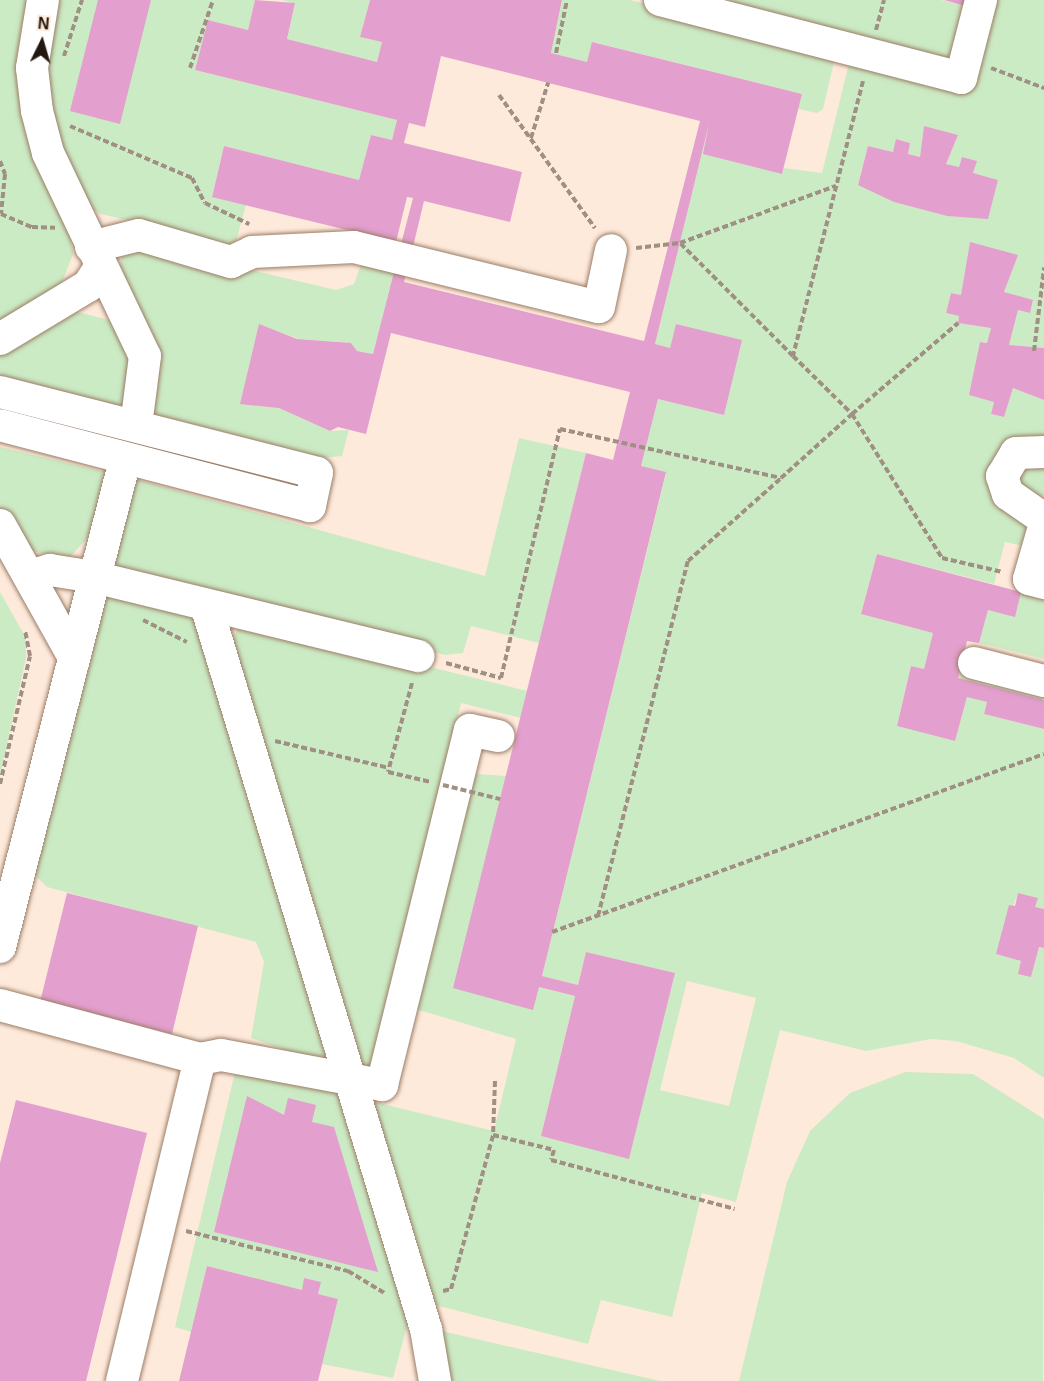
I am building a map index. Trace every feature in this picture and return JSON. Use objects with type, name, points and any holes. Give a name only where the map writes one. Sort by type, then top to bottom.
[{"type":"lane","points":[[43,0],[32,68],[37,111],[48,153],[91,248],[134,324],[145,356],[138,411]]},
{"type":"lane","points":[[660,0],[961,78],[981,0]]},
{"type":"lane","points":[[91,248],[139,235],[231,262],[252,252],[354,248],[598,307],[611,250]]},
{"type":"lane","points":[[0,339],[88,286],[91,248]]},
{"type":"lane","points":[[0,392],[317,473],[310,506],[0,425]]},
{"type":"lane","points":[[1044,452],[1016,453],[1002,476],[1008,494],[1044,519]]},
{"type":"lane","points":[[0,947],[72,654],[121,476]]},
{"type":"lane","points":[[0,525],[72,654]]},
{"type":"lane","points":[[1036,581],[1044,527]]},
{"type":"lane","points":[[30,576],[50,570],[94,577],[419,656]]},
{"type":"lane","points":[[206,605],[350,1078],[415,1299],[435,1381]]},
{"type":"lane","points":[[974,663],[1044,681]]},
{"type":"lane","points":[[0,1005],[200,1059],[221,1055],[382,1085],[470,730],[498,736]]},
{"type":"lane","points":[[122,1381],[200,1059]]},
{"type":"path","points":[[62,64],[82,0]]},
{"type":"path","points":[[190,68],[213,0]]},
{"type":"path","points":[[556,53],[567,0]]},
{"type":"path","points":[[794,356],[884,0]]},
{"type":"path","points":[[966,58],[1044,88]]},
{"type":"path","points":[[531,139],[548,83]]},
{"type":"path","points":[[499,95],[611,250],[680,243],[837,186]]},
{"type":"path","points":[[67,117],[71,127],[192,178],[205,203],[248,223],[252,252]]},
{"type":"path","points":[[0,161],[5,174],[0,214],[91,248]]},
{"type":"path","points":[[680,243],[852,414],[942,558],[1036,581]]},
{"type":"path","points":[[1034,351],[1044,268]]},
{"type":"path","points":[[598,916],[688,561],[852,414],[958,323]]},
{"type":"path","points":[[389,768],[419,656],[501,678],[560,429],[781,478]]},
{"type":"path","points":[[132,616],[177,633],[190,652]]},
{"type":"path","points":[[0,784],[30,656],[19,621]]},
{"type":"path","points":[[247,739],[261,737],[389,768],[443,785],[500,799]]},
{"type":"path","points":[[552,932],[1044,754]]},
{"type":"path","points":[[159,1224],[348,1271],[374,1289],[415,1299],[450,1289],[493,1135],[495,1081]]},
{"type":"path","points":[[493,1135],[554,1150],[551,1160],[735,1209]]},
{"type":"green space","points":[[0,0],[31,0],[73,254],[61,285],[0,327]]},
{"type":"green space","points":[[52,0],[255,0],[248,30],[208,20],[195,70],[397,120],[392,140],[371,135],[359,180],[224,146],[212,196],[246,205],[235,245],[101,214],[89,207],[51,125],[45,42]]},
{"type":"green space","points":[[282,0],[370,0],[360,37],[382,42],[377,62],[287,39],[295,4]]},
{"type":"green space","points":[[562,0],[630,0],[825,49],[835,58],[823,109],[817,113],[798,109],[802,94],[593,42],[587,62],[551,53]]},
{"type":"green space","points":[[694,0],[941,0],[965,6],[967,0],[1044,0],[1044,348],[1009,345],[1018,310],[1030,313],[1033,301],[1004,292],[1017,255],[970,243],[961,295],[951,293],[946,313],[959,316],[958,323],[991,328],[987,343],[980,342],[970,395],[994,402],[991,414],[1004,417],[1013,388],[1044,400],[1044,444],[1011,448],[1029,547],[1005,542],[994,584],[877,554],[861,614],[933,633],[924,669],[911,666],[897,726],[955,741],[967,697],[987,702],[984,714],[1044,729],[1044,909],[1035,907],[1037,898],[1018,893],[996,954],[1021,961],[1031,977],[1039,947],[1044,948],[1044,1078],[1014,1058],[956,1041],[931,1039],[866,1051],[780,1030],[736,1202],[702,1193],[672,1317],[601,1300],[588,1344],[431,1304],[366,1100],[494,1131],[516,1039],[416,1009],[467,779],[475,774],[506,776],[533,1009],[539,987],[575,996],[541,1136],[629,1158],[675,973],[586,952],[578,985],[542,976],[666,473],[641,466],[658,399],[724,415],[741,340],[676,324],[670,348],[655,344],[709,124],[704,154],[782,174],[784,168],[822,173],[854,43]],"holes":[[[924,127],[958,135],[946,164],[959,167],[962,157],[976,161],[973,173],[998,180],[988,218],[947,216],[895,202],[858,184],[868,146],[893,152],[897,139],[910,143],[908,154],[920,157]],[[687,981],[756,998],[729,1106],[660,1090]]]},
{"type":"green space","points":[[140,244],[336,290],[354,284],[363,259],[395,268],[373,354],[357,351],[351,343],[299,339],[259,325],[279,408],[330,431],[349,430],[342,456],[323,458],[148,413],[156,351],[120,265],[123,253]]},
{"type":"green space","points":[[74,311],[109,320],[132,349],[123,413],[0,383],[0,348]]},
{"type":"green space","points":[[519,438],[586,453],[539,643],[471,626],[463,653],[445,655],[123,575],[112,565],[131,478],[485,576]]},
{"type":"green space","points":[[0,447],[113,474],[91,534],[69,558],[31,551],[0,513]]},
{"type":"green space","points":[[1044,459],[1044,495],[1031,500],[1010,468]]},
{"type":"green space","points":[[0,592],[26,638],[26,658],[0,776]]},
{"type":"green space","points":[[1021,592],[1044,598],[1044,659],[979,643],[988,610]]},
{"type":"green space","points":[[110,594],[189,615],[198,625],[328,1048],[324,1056],[312,1059],[251,1038],[264,962],[256,942],[47,887],[35,875],[103,598]]},
{"type":"green space","points":[[261,625],[527,691],[521,718],[461,703],[372,1073],[358,1064],[231,639],[240,627]]},
{"type":"green space","points":[[960,670],[1044,691],[1044,700],[958,678]]},
{"type":"green space","points":[[235,1072],[339,1092],[408,1322],[393,1378],[322,1364],[338,1299],[318,1294],[320,1282],[305,1278],[302,1290],[207,1266],[191,1332],[175,1327]]},
{"type":"green space","points":[[905,1072],[973,1074],[1044,1119],[1043,1381],[739,1381],[787,1182],[810,1131],[850,1093]]},
{"type":"green space","points":[[437,1330],[660,1381],[442,1381]]},
{"type":"building","points":[[98,0],[151,0],[120,124],[70,111]]},
{"type":"building","points":[[255,0],[295,3],[287,39],[377,62],[382,42],[360,37],[370,0],[562,0],[551,53],[587,62],[592,42],[802,94],[782,174],[703,154],[709,124],[655,344],[670,348],[676,324],[742,340],[724,415],[658,399],[641,466],[666,472],[542,976],[578,985],[586,952],[675,973],[629,1159],[541,1136],[575,996],[539,987],[533,1010],[453,988],[586,453],[613,460],[630,392],[391,333],[366,434],[338,427],[330,431],[279,408],[240,404],[259,324],[297,339],[351,343],[357,351],[373,354],[395,268],[407,270],[404,282],[644,341],[700,121],[441,56],[425,127],[409,123],[404,143],[522,172],[510,222],[424,201],[412,251],[400,248],[413,198],[407,197],[396,242],[212,197],[224,146],[359,180],[371,135],[392,140],[397,120],[195,70],[208,20],[248,30]]},
{"type":"building","points":[[944,0],[967,0],[965,6]]},
{"type":"building","points":[[924,126],[958,135],[946,164],[959,167],[962,157],[977,161],[973,173],[998,180],[988,219],[947,216],[894,202],[858,185],[868,146],[893,152],[896,139],[910,143],[908,154],[920,157]]},
{"type":"building","points":[[970,242],[1018,255],[1004,292],[1033,300],[1030,313],[1018,310],[1009,345],[1044,348],[1044,400],[1013,388],[1004,417],[991,414],[994,402],[969,395],[980,342],[987,343],[991,328],[958,323],[959,316],[946,313],[951,293],[961,295]]},
{"type":"building","points":[[877,554],[1021,592],[1015,617],[988,610],[979,643],[967,641],[958,678],[1044,700],[1044,729],[984,714],[987,702],[967,697],[955,741],[897,726],[911,666],[924,669],[933,633],[861,614]]},
{"type":"building","points":[[67,893],[198,926],[172,1034],[40,1002]]},
{"type":"building","points":[[1018,893],[1038,898],[1035,907],[1044,909],[1044,948],[1039,947],[1031,977],[1018,974],[1021,961],[996,954],[1009,905],[1015,906]]},
{"type":"building","points":[[247,1096],[284,1115],[288,1098],[316,1105],[312,1122],[334,1127],[378,1272],[214,1232]]},
{"type":"building","points":[[16,1100],[147,1133],[86,1381],[0,1381],[0,1163]]},
{"type":"building","points":[[207,1266],[302,1290],[304,1278],[321,1282],[318,1294],[338,1299],[318,1381],[179,1381]]}]
